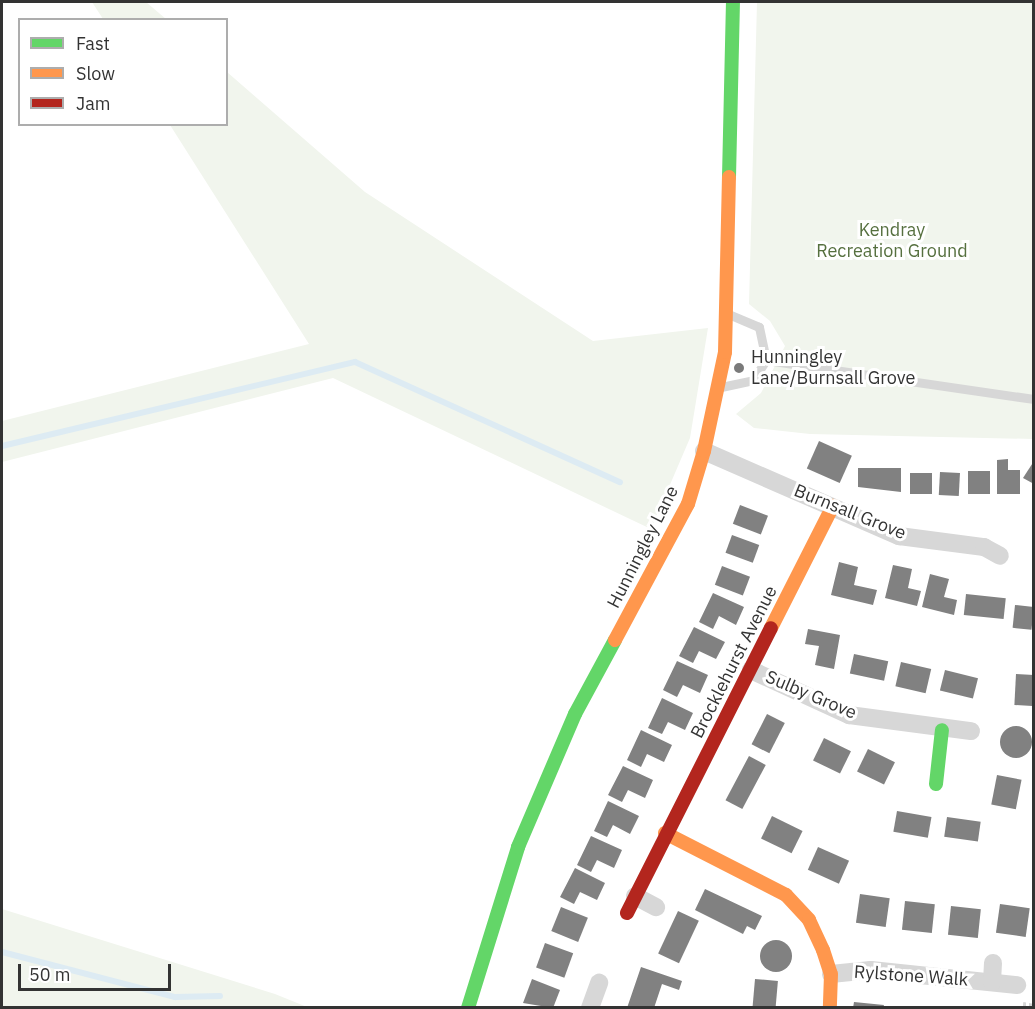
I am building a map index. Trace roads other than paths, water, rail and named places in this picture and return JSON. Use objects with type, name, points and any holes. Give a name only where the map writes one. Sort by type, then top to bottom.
[{"type":"main road","name":"Hunningley Lane","points":[[468,1008],[477,967],[538,799],[575,714],[688,504],[704,451],[720,387],[726,314],[733,2]]},
{"type":"main road","name":"Brocklehurst Avenue","points":[[627,913],[665,833],[751,670],[833,506]]},
{"type":"main road","points":[[936,784],[942,730]]},
{"type":"main road","points":[[665,833],[786,895],[809,920],[831,974],[830,1008]]},
{"type":"street","name":"Burnsall Grove","points":[[704,451],[899,536],[984,547],[1000,556]]},
{"type":"street","name":"Sulby Grove","points":[[751,670],[849,715],[942,730],[971,731]]},
{"type":"street","points":[[635,896],[656,907]]},
{"type":"street","name":"Rylstone Walk","points":[[992,982],[993,963]]},
{"type":"street","name":"Rylstone Walk","points":[[831,974],[871,970],[1017,985]]},
{"type":"street","points":[[590,1008],[599,984]]},
{"type":"lane","points":[[720,387],[753,380],[766,360],[759,327],[726,314]]},
{"type":"lane","points":[[766,360],[1034,399]]},
{"type":"waterway","points":[[2,446],[355,362],[620,482]]},
{"type":"waterway","points":[[2,952],[175,997],[220,996]]},
{"type":"place","name":"Hunningley Lane/Burnsall Grove","points":[[739,368]]},
{"type":"park label","name":"Kendray Recreation Ground","points":[[892,241]]}]
